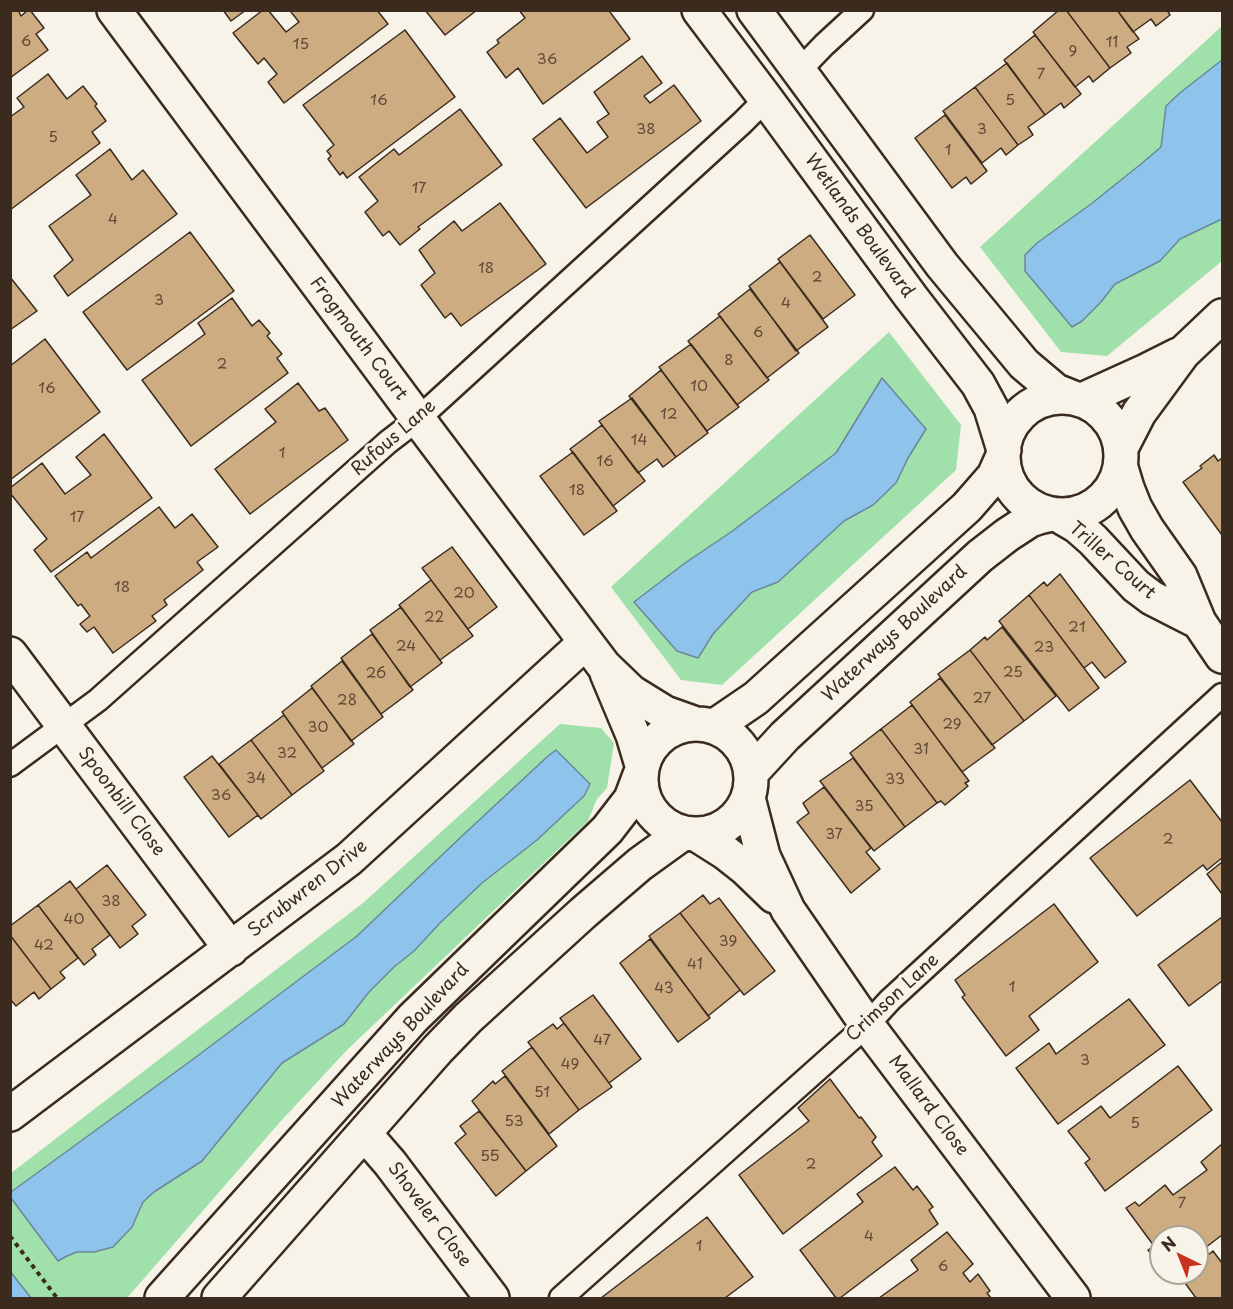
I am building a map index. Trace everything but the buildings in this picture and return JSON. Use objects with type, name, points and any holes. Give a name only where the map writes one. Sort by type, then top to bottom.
[{"type":"street","name":"Frogmouth Court","points":[[114,10],[595,654],[632,692],[665,712],[704,725]]},
{"type":"street","name":"Wetlands Boulevard","points":[[699,10],[910,297],[978,384],[991,408],[1003,453]]},
{"type":"street","points":[[754,10],[942,265],[1024,364],[1062,394],[1098,408],[1110,420],[1118,433],[1121,458]]},
{"type":"street","points":[[1003,453],[1006,475],[1016,494],[1033,508],[1055,515],[1076,514],[1089,510],[1112,489],[1121,458],[1139,413],[1183,353],[1222,316]]},
{"type":"street","points":[[704,725],[756,698],[967,507],[994,476],[1008,431],[1024,410],[1046,399],[1060,396],[1077,398],[1146,371],[1183,353]]},
{"type":"street","name":"Triller Court","points":[[1121,458],[1127,488],[1135,508],[1180,576],[1199,622],[1222,656]]},
{"type":"street","name":"Triller Court","points":[[1055,515],[1077,526],[1136,586],[1152,598],[1199,622]]},
{"type":"street","name":"Waterways Boulevard","points":[[749,785],[785,736],[980,556],[1029,520],[1039,516],[1055,515]]},
{"type":"street","name":"Spoonbill Close","points":[[10,654],[231,950]]},
{"type":"street","name":"Frogmouth Court","points":[[595,654],[633,735],[641,770]]},
{"type":"street","name":"Scrubwren Drive","points":[[10,1114],[350,859],[595,654]]},
{"type":"street","points":[[704,725],[729,734],[739,744],[747,757],[749,785],[740,812],[728,824],[713,831],[690,834],[669,828],[646,806],[641,791],[641,770],[647,752],[666,731],[679,726],[704,725]]},
{"type":"street","name":"Waterways Boulevard","points":[[162,1299],[413,1018],[607,830],[631,799],[641,770]]},
{"type":"street","name":"Mallard Close","points":[[749,785],[763,856],[788,910],[867,1025],[1072,1299]]},
{"type":"street","name":"Waterways Boulevard","points":[[219,1299],[438,1049],[468,1018],[640,864],[690,834]]},
{"type":"street","name":"Mallard Close","points":[[690,834],[726,854],[745,868],[788,910]]},
{"type":"street","name":"Shoveler Close","points":[[364,1133],[390,1163],[492,1299]]},
{"type":"lane","points":[[799,71],[862,10]]},
{"type":"lane","name":"Rufous Lane","points":[[10,765],[99,700],[418,419],[766,99]]},
{"type":"lane","name":"Crimson Lane","points":[[561,1299],[867,1025],[890,1000],[1222,695]]},
{"type":"path","points":[[10,1236],[57,1299]]},
{"type":"green space","points":[[1222,26],[1222,261],[1107,356],[1061,352],[980,247]]},
{"type":"green space","points":[[889,332],[961,425],[956,470],[722,685],[681,680],[611,587]]},
{"type":"green space","points":[[560,724],[601,728],[614,743],[607,788],[597,799],[588,821],[348,1049],[280,1122],[127,1298],[11,1298],[11,1173],[363,903]]},
{"type":"water","points":[[1222,60],[1222,219],[1180,239],[1160,261],[1115,284],[1082,321],[1072,327],[1025,271],[1025,255],[1037,243],[1091,204],[1161,147],[1166,106]]},
{"type":"water","points":[[882,378],[926,429],[896,483],[873,505],[844,521],[778,582],[752,592],[713,634],[698,658],[677,651],[634,602],[836,453]]},
{"type":"water","points":[[556,750],[590,784],[584,796],[537,840],[482,883],[369,992],[344,1024],[282,1063],[202,1161],[154,1192],[143,1202],[132,1227],[113,1247],[94,1252],[77,1252],[58,1261],[11,1198],[11,1192],[357,936]]},
{"type":"water","points":[[11,1272],[13,1275],[31,1298],[11,1298]]}]
